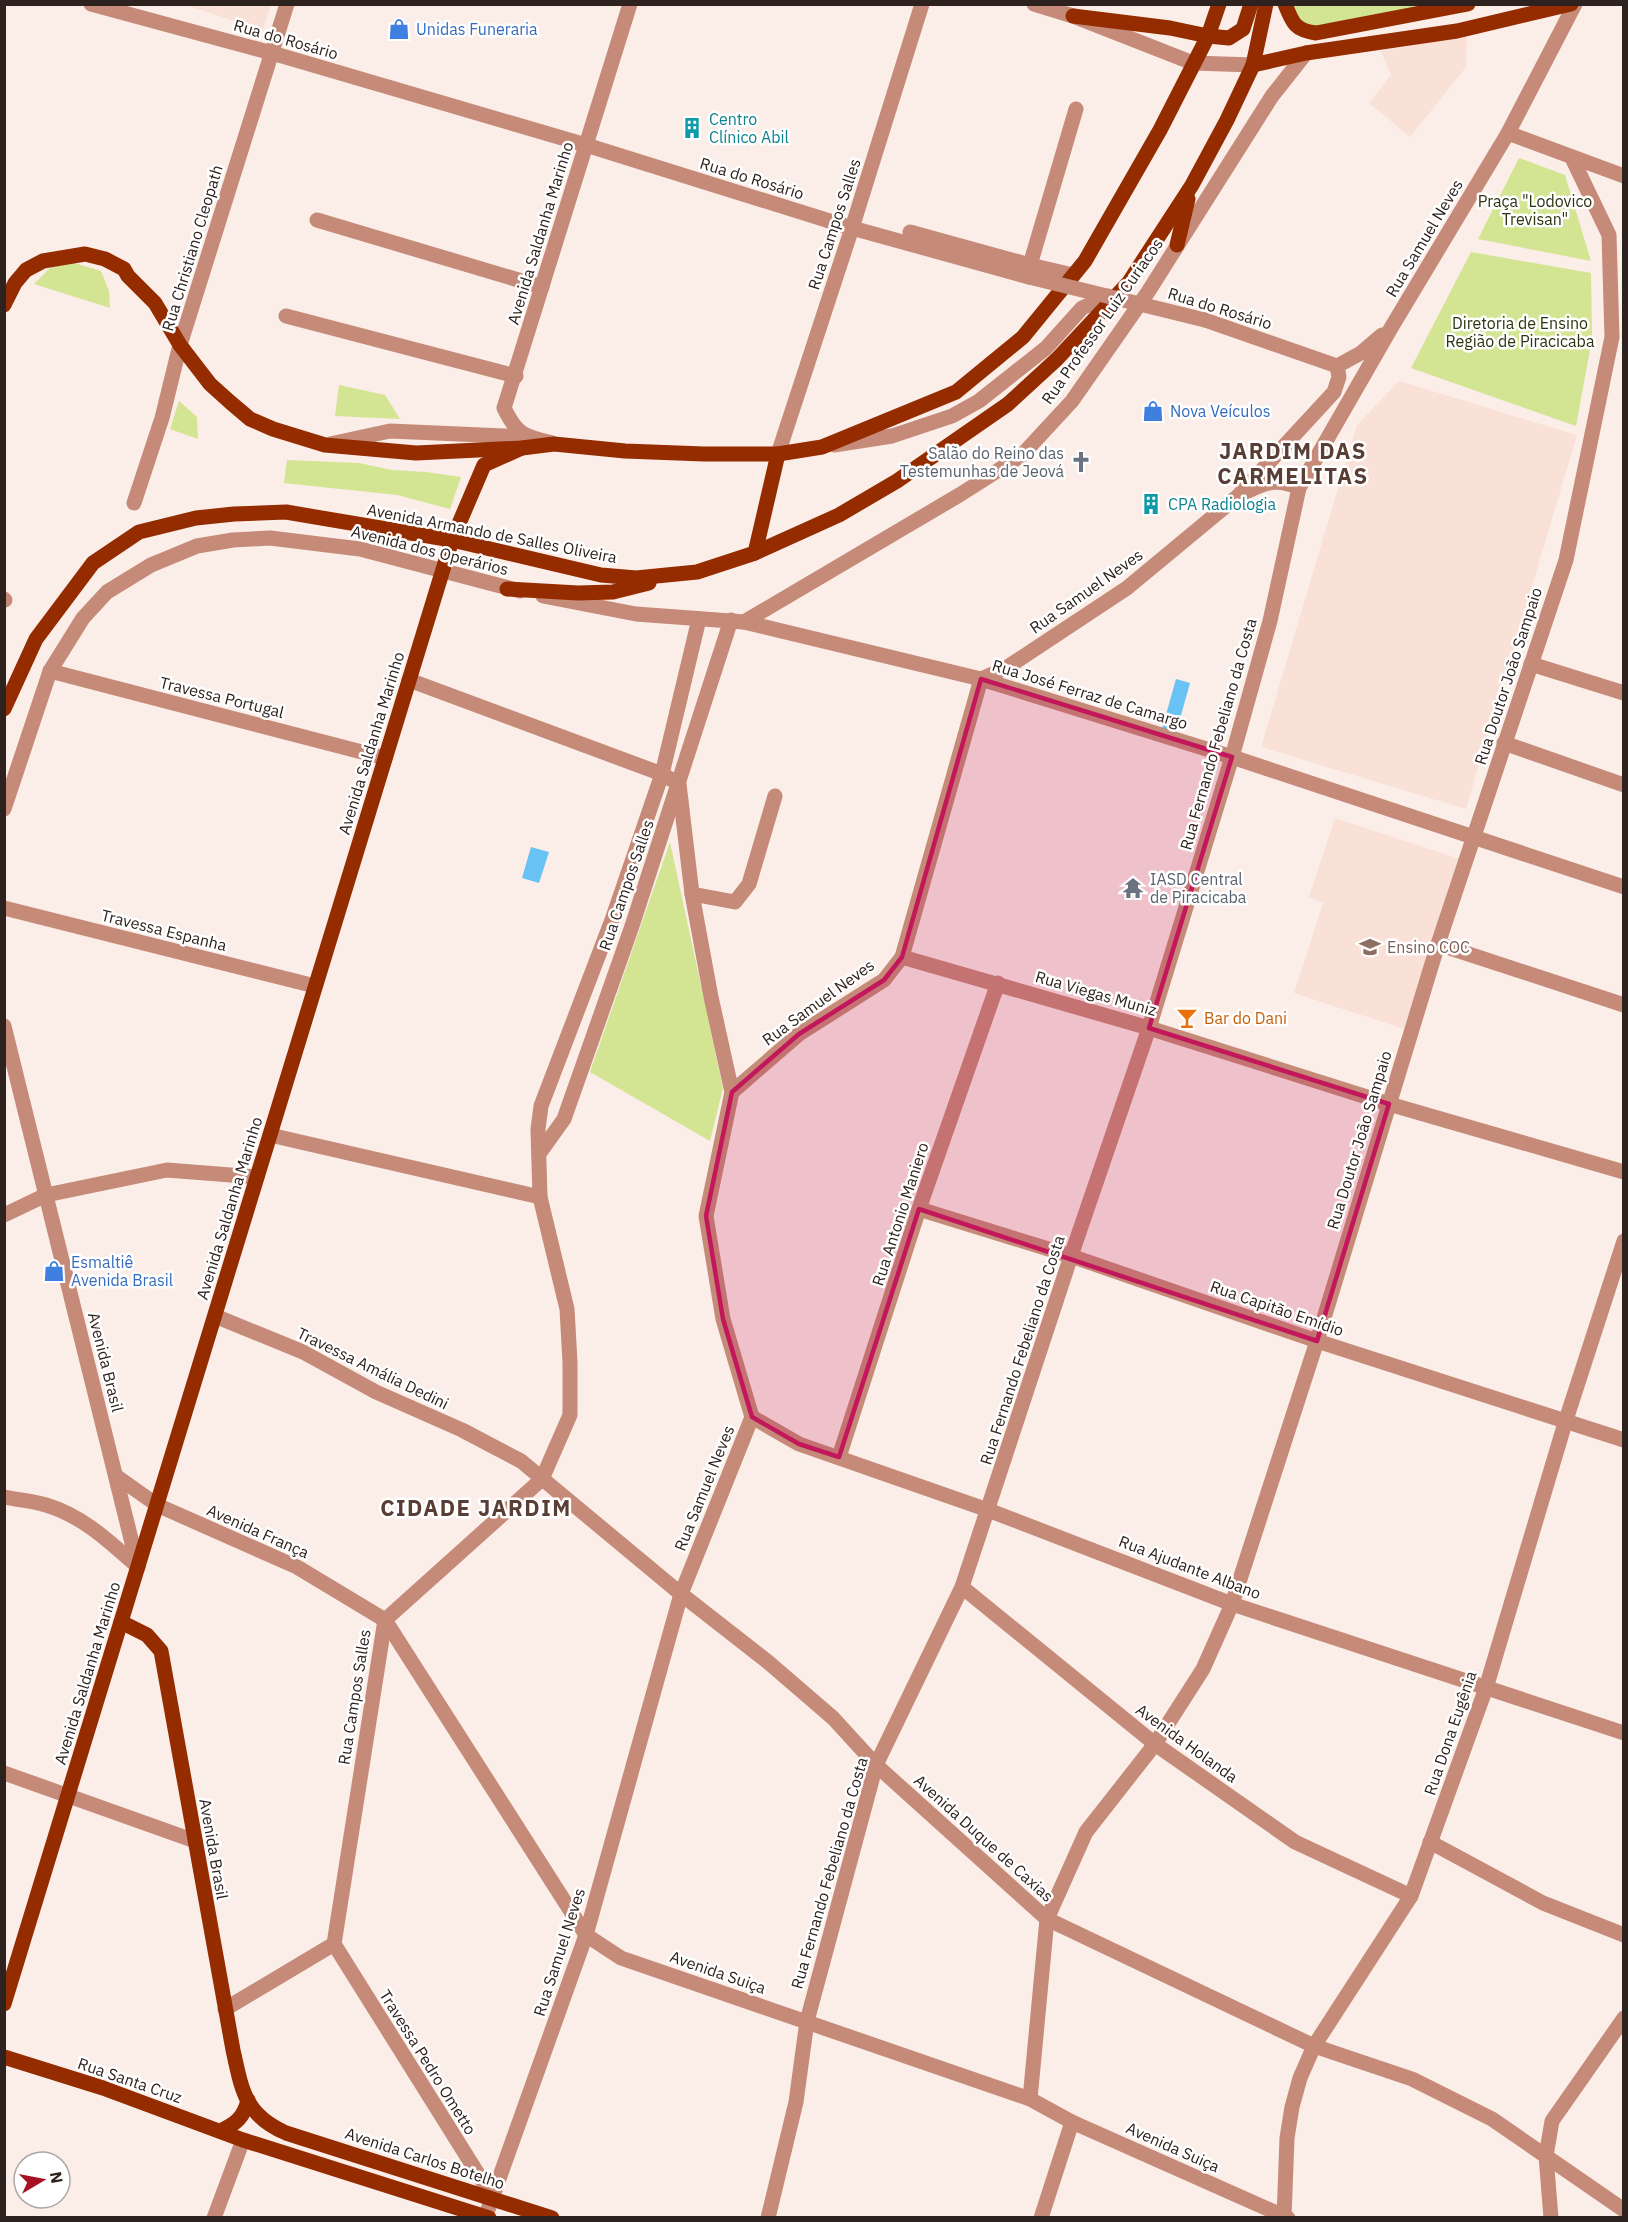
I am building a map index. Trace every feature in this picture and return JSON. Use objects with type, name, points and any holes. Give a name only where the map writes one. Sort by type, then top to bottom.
[{"type":"main road","points":[[4,305],[10,281],[43,261],[85,254],[105,259],[124,269],[155,303],[180,345],[210,384],[250,419],[273,429],[325,445],[416,453],[524,443],[636,452],[778,454],[822,447],[956,392],[1023,338],[1085,261],[1129,187],[1208,36],[1219,4]]},
{"type":"main road","points":[[1073,16],[1229,38],[1243,29],[1251,4]]},
{"type":"main road","name":"Avenida Armando de Salles Oliveira","points":[[4,709],[36,639],[93,563],[139,532],[196,518],[286,512],[452,540],[601,575],[636,578],[697,572],[755,553],[839,515],[897,481],[1008,404],[1057,358],[1129,282],[1192,185],[1254,65],[1266,4]]},
{"type":"main road","points":[[1285,4],[1292,21],[1301,31],[1316,33],[1468,4]]},
{"type":"main road","points":[[1254,65],[1306,53],[1458,31],[1573,4]]},
{"type":"main road","points":[[1177,245],[1192,185]]},
{"type":"main road","name":"Avenida Saldanha Marinho","points":[[4,2004],[452,540],[484,465],[524,443]]},
{"type":"main road","points":[[755,553],[778,454]]},
{"type":"main road","points":[[507,589],[578,593],[613,592],[697,572]]},
{"type":"main road","name":"Avenida Brasil","points":[[121,1623],[147,1635],[161,1651],[225,2009],[240,2080],[258,2116],[286,2133]]},
{"type":"main road","name":"Rua Santa Cruz","points":[[4,2057],[103,2088],[243,2140]]},
{"type":"main road","points":[[220,2131],[231,2126],[242,2116],[248,2100]]},
{"type":"main road","points":[[243,2140],[258,2135],[286,2133]]},
{"type":"main road","name":"Avenida Carlos Botelho","points":[[286,2133],[552,2217]]},
{"type":"main road","points":[[243,2140],[487,2217]]},
{"type":"street","name":"Rua do Rosário","points":[[91,4],[272,53],[852,228],[1030,271],[1108,296],[1205,320],[1337,366]]},
{"type":"street","name":"Rua Christiano Cleopath","points":[[134,502],[162,418],[180,345],[287,4]]},
{"type":"street","name":"Avenida Saldanha Marinho","points":[[524,443],[504,408],[516,376],[630,4]]},
{"type":"street","name":"Rua Campos Salles","points":[[778,454],[922,4]]},
{"type":"street","points":[[1034,4],[1073,16],[1193,63],[1254,65]]},
{"type":"street","name":"Rua Samuel Neves","points":[[1299,488],[1391,328],[1508,133],[1573,4]]},
{"type":"street","name":"Rua Professor Luiz Curiacos","points":[[738,621],[961,494],[1022,455],[1072,401],[1148,292],[1240,150],[1272,96],[1306,53]]},
{"type":"street","points":[[1030,271],[1076,109]]},
{"type":"street","points":[[1508,133],[1623,176]]},
{"type":"street","name":"Rua Doutor João Sampaio","points":[[1030,2099],[1047,1919],[1086,1832],[1155,1744],[1203,1669],[1232,1604],[1317,1341],[1438,944],[1566,560],[1618,338],[1609,235],[1572,158]]},
{"type":"street","points":[[317,220],[542,286]]},
{"type":"street","points":[[910,232],[1030,271],[1073,276]]},
{"type":"street","points":[[822,447],[892,436],[952,416],[986,396],[1046,348],[1082,308],[1108,296]]},
{"type":"street","points":[[286,316],[516,376]]},
{"type":"street","points":[[1337,366],[1361,353],[1391,328]]},
{"type":"street","name":"Rua Samuel Neves","points":[[487,2217],[586,1935],[681,1594],[752,1417],[723,1319],[706,1216],[732,1092],[799,1034],[884,980],[902,957],[981,679],[1006,668],[1127,588],[1238,496],[1334,392],[1338,377],[1337,366]]},
{"type":"street","points":[[1238,496],[1262,484],[1272,482],[1286,482],[1299,488]]},
{"type":"street","name":"Rua Fernando Febeliano da Costa","points":[[768,2217],[796,2102],[807,2021],[876,1765],[962,1587],[1149,1028],[1232,757],[1270,621],[1299,488]]},
{"type":"street","name":"Avenida dos Operários","points":[[4,809],[50,671],[83,618],[107,592],[151,565],[197,546],[233,540],[270,538],[360,549],[507,589],[636,614],[738,621]]},
{"type":"street","name":"Rua Campos Salles","points":[[334,1944],[385,1620],[542,1479],[570,1415],[567,1309],[540,1197],[538,1128],[541,1106],[612,920],[662,774],[699,619]]},
{"type":"street","name":"Rua Campos Salles","points":[[539,1154],[564,1119],[679,784],[738,621]]},
{"type":"street","name":"Rua José Ferraz de Camargo","points":[[738,621],[981,679],[1232,757],[1623,887]]},
{"type":"street","points":[[1531,664],[1623,693]]},
{"type":"street","name":"Travessa Portugal","points":[[50,671],[386,758]]},
{"type":"street","points":[[409,680],[662,774],[679,784],[692,894],[732,1092]]},
{"type":"street","points":[[1504,743],[1623,784]]},
{"type":"street","points":[[692,894],[735,902],[749,884],[775,796]]},
{"type":"street","name":"Travessa Espanha","points":[[4,908],[315,986]]},
{"type":"street","points":[[612,920],[632,926]]},
{"type":"street","points":[[1438,944],[1623,1005]]},
{"type":"street","name":"Rua Viegas Muniz","points":[[902,957],[1149,1028],[1389,1104],[1623,1172]]},
{"type":"street","name":"Rua Antonio Maniero","points":[[839,1457],[920,1209],[998,983]]},
{"type":"street","name":"Avenida Brasil","points":[[4,1026],[138,1567]]},
{"type":"street","points":[[270,1135],[540,1197]]},
{"type":"street","points":[[4,1215],[46,1195],[167,1170],[257,1177]]},
{"type":"street","name":"Rua Capitão Emídio","points":[[920,1209],[1071,1256],[1317,1341],[1623,1440]]},
{"type":"street","name":"Rua Dona Eugênia","points":[[1285,2217],[1287,2138],[1300,2078],[1314,2046],[1411,1896],[1486,1688],[1565,1423],[1623,1242]]},
{"type":"street","name":"Travessa Amália Dedini","points":[[215,1316],[303,1352],[376,1392],[462,1430],[521,1461],[542,1479]]},
{"type":"street","name":"Rua Ajudante Albano","points":[[752,1417],[799,1444],[988,1510],[1232,1604],[1623,1733]]},
{"type":"street","name":"Avenida França","points":[[116,1476],[157,1505],[297,1567],[385,1620]]},
{"type":"street","name":"Avenida Duque de Caxias","points":[[542,1479],[681,1594],[768,1662],[832,1718],[876,1765],[1047,1919],[1314,2046],[1412,2079],[1491,2119],[1623,2210]]},
{"type":"street","points":[[4,1497],[45,1504],[70,1513],[100,1533],[138,1567]]},
{"type":"street","name":"Avenida Holanda","points":[[962,1587],[1155,1744],[1295,1842],[1411,1896]]},
{"type":"street","name":"Avenida Suiça","points":[[385,1620],[586,1935],[621,1958],[1030,2099],[1072,2122],[1285,2217]]},
{"type":"street","points":[[4,1773],[195,1841]]},
{"type":"street","points":[[1430,1842],[1543,1903],[1623,1935]]},
{"type":"street","points":[[225,2009],[334,1944]]},
{"type":"street","name":"Travessa Pedro Ometto","points":[[334,1944],[493,2198]]},
{"type":"street","points":[[1551,2217],[1546,2156],[1552,2121],[1623,2018]]},
{"type":"street","points":[[1041,2217],[1072,2122]]},
{"type":"street","points":[[214,2217],[243,2140]]},
{"type":"highlighted area","points":[[981,679],[1232,757],[1149,1028],[1389,1104],[1317,1341],[919,1209],[839,1457],[799,1444],[752,1417],[723,1319],[706,1216],[732,1092],[799,1034],[884,980],[902,957]]},
{"type":"shaded area","points":[[185,5],[271,5],[263,30]]},
{"type":"shaded area","points":[[1467,36],[1466,67],[1410,137],[1369,103],[1391,75],[1381,51]]},
{"type":"shaded area","points":[[1399,381],[1577,435],[1466,809],[1261,747],[1357,425]]},
{"type":"shaded area","name":"Ensino COC","points":[[1335,818],[1460,859],[1404,1029],[1294,993],[1323,903],[1309,897]]},
{"type":"green space","points":[[1285,5],[1468,5],[1301,31]]},
{"type":"green space","name":"Praça \"Lodovico Trevisan\"","points":[[1519,158],[1565,175],[1591,261],[1478,239]]},
{"type":"green space","name":"Diretoria de Ensino Região de Piracicaba","points":[[1471,252],[1591,273],[1592,339],[1576,426],[1411,368]]},
{"type":"green space","points":[[71,262],[101,271],[109,291],[110,308],[34,284],[50,268]]},
{"type":"green space","points":[[339,385],[385,395],[400,419],[335,416]]},
{"type":"green space","points":[[179,401],[197,417],[198,439],[170,429]]},
{"type":"green space","points":[[287,460],[359,463],[392,470],[461,477],[450,509],[397,495],[284,483]]},
{"type":"green space","points":[[670,842],[723,1088],[710,1141],[590,1072]]},
{"type":"water","points":[[1176,679],[1190,683],[1176,733],[1162,729]]},
{"type":"water","points":[[531,847],[549,852],[539,883],[522,878]]},
{"type":"place","name":"Unidas Funeraria","points":[[399,29]]},
{"type":"place","name":"Centro Clínico Abil","points":[[692,128]]},
{"type":"place","name":"Nova Veículos","points":[[1153,411]]},
{"type":"place","name":"Salão do Reino das Testemunhas de Jeová","points":[[1081,462]]},
{"type":"place","name":"CPA Radiologia","points":[[1151,504]]},
{"type":"place","name":"IASD Central de Piracicaba","points":[[1133,888]]},
{"type":"place","name":"Ensino COC","points":[[1370,947]]},
{"type":"place","name":"Bar do Dani","points":[[1187,1018]]},
{"type":"place","name":"Esmaltiê Avenida Brasil","points":[[54,1271]]},
{"type":"district","name":"JARDIM DAS CARMELITAS","points":[[1293,462]]},
{"type":"district","name":"CIDADE JARDIM","points":[[476,1507]]}]
